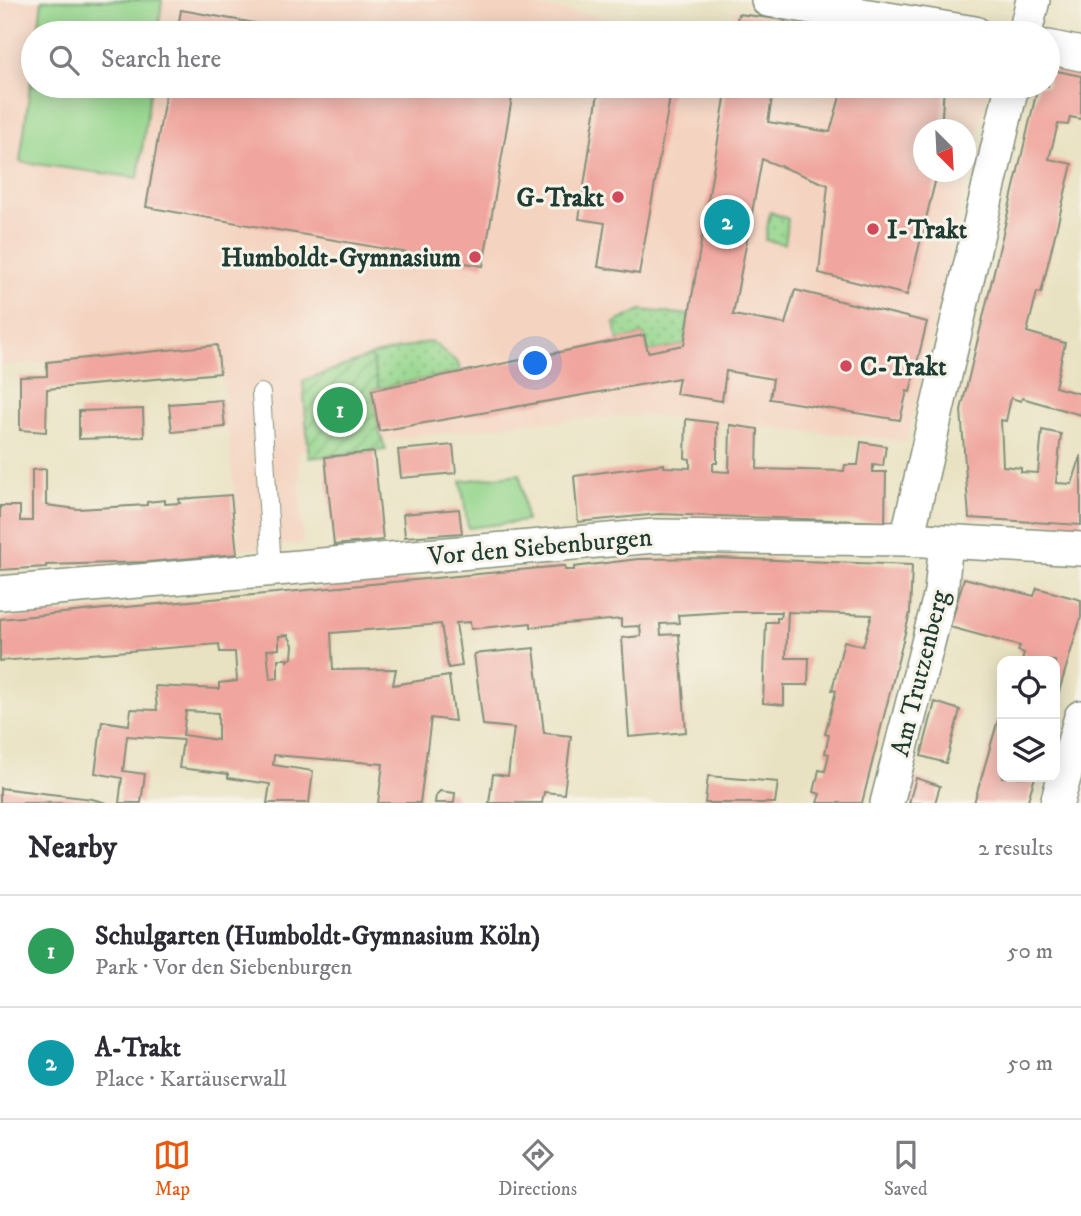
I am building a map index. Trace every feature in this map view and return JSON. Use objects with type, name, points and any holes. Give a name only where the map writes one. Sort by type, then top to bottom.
[{"type":"street","points":[[768,0],[900,21]]},
{"type":"street","points":[[1028,21],[1033,0]]},
{"type":"street","points":[[1060,50],[1081,54]]},
{"type":"street","points":[[906,538],[1009,98]]},
{"type":"street","name":"Vor den Siebenburgen","points":[[0,593],[655,536],[906,538],[1081,549]]},
{"type":"street","name":"Am Trutzenberg","points":[[887,803],[942,592],[946,542]]},
{"type":"street","points":[[1057,803],[1081,717]]},
{"type":"lane","points":[[261,393],[272,569]]},
{"type":"shaded area","name":"Humboldt-Gymnasium","points":[[0,0],[489,0],[634,21],[21,21],[21,98],[986,98],[976,142],[976,119],[913,119],[913,182],[967,182],[907,441],[642,415],[521,423],[298,451],[303,543],[240,549],[219,342],[0,366]]},
{"type":"shaded area","points":[[735,9],[816,21],[732,21]]},
{"type":"green space","points":[[42,0],[162,0],[159,21],[39,21]]},
{"type":"green space","points":[[29,98],[149,98],[138,178],[20,162]]},
{"type":"green space","points":[[770,212],[788,219],[785,244],[765,240]]},
{"type":"green space","points":[[641,310],[689,315],[684,345],[648,352],[644,335],[618,340],[614,323]]},
{"type":"green space","points":[[431,341],[458,363],[460,372],[379,388],[371,356]]},
{"type":"green space","points":[[371,356],[379,388],[372,390],[379,431],[386,450],[309,458],[303,381]]},
{"type":"green space","points":[[520,474],[526,521],[468,528],[461,481]]},
{"type":"building","points":[[181,10],[243,21],[179,21]]},
{"type":"building","points":[[738,14],[785,20],[785,21],[737,21]]},
{"type":"building","points":[[1060,72],[1081,76],[1081,119],[1070,117],[1068,125],[1058,124],[1049,159],[1072,164],[1041,293],[1037,292],[1027,332],[1065,343],[1055,387],[1081,394],[1081,415],[1022,398],[1021,401],[1011,398],[1006,421],[1001,420],[1003,466],[1021,468],[1021,472],[1038,473],[1042,430],[1061,434],[1056,483],[1072,484],[1081,455],[1081,525],[969,518],[961,410],[1035,98],[1060,98]]},
{"type":"building","points":[[165,98],[512,98],[483,266],[146,207]]},
{"type":"building","name":"G-Trakt","points":[[597,98],[670,98],[639,274],[598,267],[605,223],[579,219]]},
{"type":"building","points":[[725,98],[772,98],[768,122],[830,132],[840,98],[943,98],[942,119],[913,119],[913,182],[935,182],[907,295],[819,273],[828,185],[762,159],[733,315],[785,324],[795,290],[927,322],[910,392],[907,391],[900,420],[770,399],[773,379],[726,371],[722,401],[676,394],[679,378],[379,431],[372,390],[644,335],[648,352],[684,345]]},
{"type":"building","points":[[217,345],[220,373],[47,389],[46,432],[20,430],[20,377],[47,376],[47,362]]},
{"type":"building","points":[[222,400],[225,427],[172,432],[169,404]]},
{"type":"building","points":[[143,409],[144,437],[79,439],[79,411]]},
{"type":"building","points":[[686,419],[717,423],[717,463],[713,463],[713,471],[729,472],[730,425],[758,429],[757,469],[844,471],[845,465],[858,465],[861,442],[886,446],[883,466],[873,465],[873,472],[886,472],[885,522],[659,514],[578,522],[574,476],[664,464],[664,467],[690,468],[690,459],[685,458]]},
{"type":"building","points":[[453,445],[456,473],[401,478],[398,450]]},
{"type":"building","points":[[374,452],[383,540],[334,545],[325,457]]},
{"type":"building","points":[[46,469],[46,505],[78,509],[147,505],[147,502],[165,500],[165,504],[180,503],[179,499],[231,495],[237,554],[0,570],[0,506],[20,506],[20,521],[32,521],[32,470]]},
{"type":"building","points":[[459,509],[462,533],[405,537],[403,514]]},
{"type":"building","points":[[716,558],[912,565],[910,613],[862,803],[817,803],[820,794],[814,792],[819,770],[825,771],[829,754],[825,753],[829,735],[825,734],[836,691],[832,690],[844,641],[863,646],[872,615],[788,612],[786,658],[809,658],[808,685],[784,685],[784,705],[763,703],[766,622],[777,622],[781,612],[678,615],[679,623],[660,624],[661,635],[679,634],[686,732],[629,737],[622,638],[641,636],[640,626],[621,627],[621,619],[471,629],[470,622],[456,623],[462,666],[448,668],[441,624],[331,633],[333,670],[396,669],[393,685],[449,676],[455,721],[431,718],[420,803],[378,803],[383,764],[274,755],[273,765],[313,771],[309,803],[267,803],[270,784],[228,778],[228,774],[179,768],[183,740],[127,736],[123,771],[145,774],[141,803],[119,803],[122,778],[95,773],[102,721],[129,725],[131,709],[157,710],[155,686],[219,689],[219,683],[237,681],[235,652],[220,652],[219,644],[0,661],[0,619],[562,566],[565,566],[565,570],[574,570],[574,567],[638,559]],"holes":[[[288,635],[293,645],[292,658],[287,661],[278,659],[278,678],[270,679],[267,650],[279,649],[279,636]],[[186,711],[218,713],[218,740],[183,735]]]},
{"type":"building","points":[[964,578],[1034,596],[1037,588],[1081,600],[1081,617],[1060,688],[1060,656],[1023,656],[1024,653],[1018,651],[1020,646],[950,627]]},
{"type":"building","points":[[534,648],[544,733],[571,736],[564,794],[544,792],[542,803],[489,803],[493,774],[508,776],[514,728],[483,725],[474,654]]},
{"type":"building","points":[[935,702],[960,710],[946,763],[921,756]]},
{"type":"building","points":[[997,723],[997,782],[1033,782],[1027,803],[974,803]]},
{"type":"building","points":[[708,776],[778,782],[775,803],[705,803]]},
{"type":"building","points":[[916,778],[940,786],[935,803],[909,803]]},
{"type":"building","points":[[0,788],[92,799],[107,803],[0,803]]},
{"type":"building","points":[[440,791],[455,793],[454,803],[435,803],[436,795]]},
{"type":"place","name":"G-Trakt","points":[[618,197]]},
{"type":"place","name":"A-Trakt","points":[[727,222]]},
{"type":"place","name":"I-Trakt","points":[[873,229]]},
{"type":"place","name":"Humboldt-Gymnasium","points":[[475,257]]},
{"type":"place","name":"C-Trakt","points":[[846,366]]},
{"type":"place","name":"Schulgarten (Humboldt-Gymnasium Köln)","points":[[340,410]]}]
